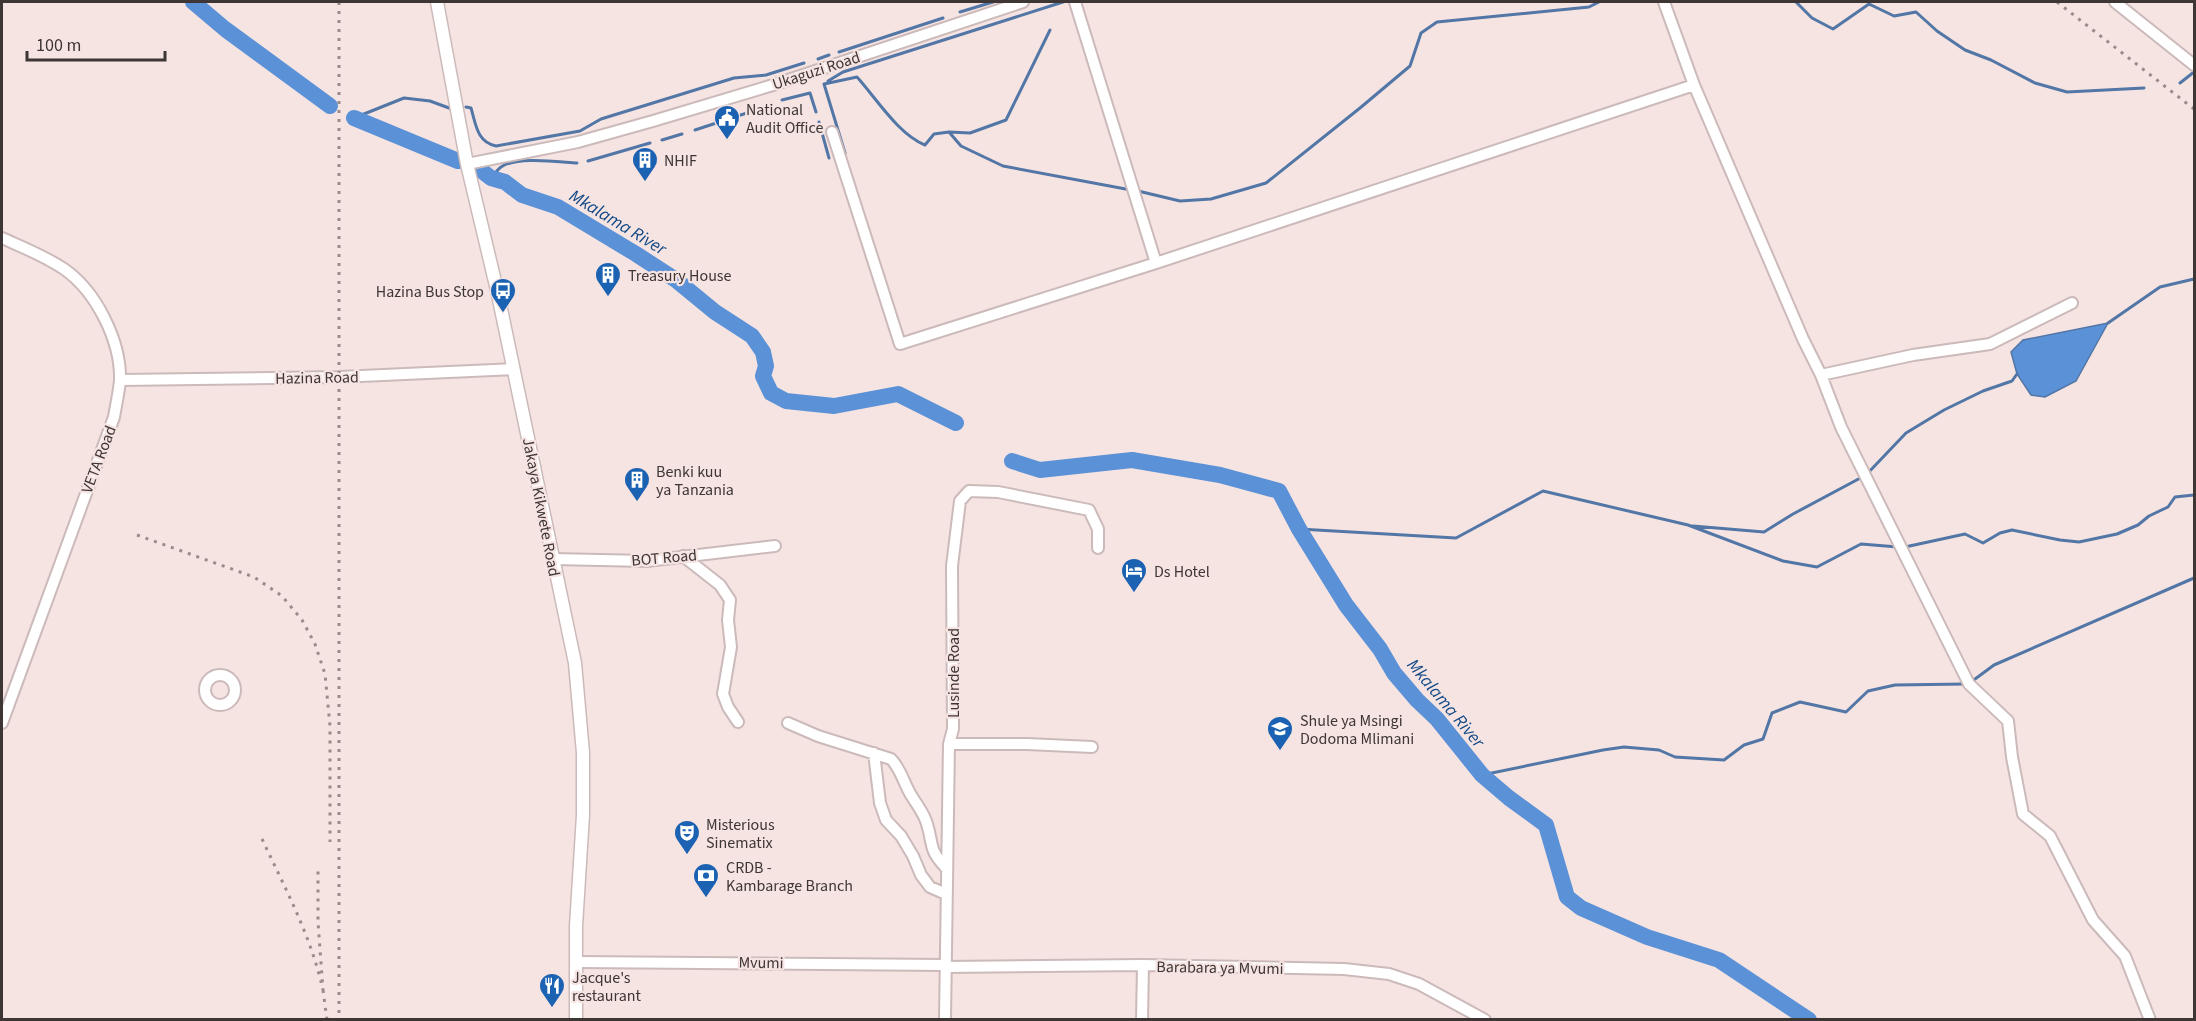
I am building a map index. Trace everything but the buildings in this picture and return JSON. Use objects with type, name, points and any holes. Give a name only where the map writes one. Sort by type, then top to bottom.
[{"type":"main road","name":"Jakaya Kikwete Road","points":[[437,2],[467,164],[514,369],[575,663],[583,753],[576,1020]]},
{"type":"street","name":"Ukaguzi Road","points":[[467,164],[578,142],[652,121],[773,85],[1023,2]]},
{"type":"street","points":[[1075,2],[1156,263]]},
{"type":"street","points":[[1664,2],[1694,85],[1798,328],[1821,375],[1841,427],[1970,684],[2008,721],[2023,814],[2050,836],[2093,920],[2125,957],[2150,1020]]},
{"type":"street","points":[[2115,2],[2194,65]]},
{"type":"street","points":[[832,132],[900,344],[1156,263],[1694,85]]},
{"type":"street","name":"VETA Road","points":[[2,238],[64,269],[91,294],[107,324],[115,350],[120,380],[114,417],[2,723]]},
{"type":"street","points":[[1821,375],[1913,355],[1990,344],[2072,303]]},
{"type":"street","name":"Hazina Road","points":[[120,380],[339,377],[514,369]]},
{"type":"street","name":"Lusinde Road","points":[[945,1020],[949,744],[953,729],[952,566],[960,501],[969,491],[998,492],[1089,510],[1098,529],[1098,548]]},
{"type":"street","name":"BOT Road","points":[[553,559],[638,561],[775,546]]},
{"type":"street","points":[[683,556],[720,585],[730,600],[728,620],[731,647],[723,694],[738,722]]},
{"type":"street","points":[[788,723],[818,736],[891,759],[922,812],[935,856],[947,869]]},
{"type":"street","points":[[949,744],[1092,747]]},
{"type":"street","points":[[874,753],[880,803],[886,820],[901,836],[921,875],[930,887],[946,894]]},
{"type":"street","name":"Mvumi","points":[[576,962],[945,966]]},
{"type":"street","points":[[1142,1020],[1143,965]]},
{"type":"street","name":"Barabara ya Mvumi","points":[[945,966],[1143,965],[1344,969],[1389,974],[1419,984],[1485,1020]]},
{"type":"water","points":[[2108,323],[2076,381],[2045,397],[2031,395],[2017,374],[2011,352],[2023,340]]},
{"type":"waterway","name":"Mkalama River","points":[[193,2],[225,29],[330,106]]},
{"type":"waterway","points":[[960,12],[993,2]]},
{"type":"waterway","points":[[828,81],[843,72],[1063,2]]},
{"type":"waterway","points":[[1138,191],[1180,201],[1211,199],[1266,183],[1410,66],[1421,33],[1437,22],[1589,7],[1599,2]]},
{"type":"waterway","points":[[1796,2],[1812,18],[1833,29],[1869,4],[1894,16],[1916,12],[1937,31],[1965,50],[1991,60],[2035,83],[2067,92],[2144,88]]},
{"type":"waterway","points":[[839,52],[943,18]]},
{"type":"waterway","points":[[949,132],[970,133],[1006,120],[1050,30]]},
{"type":"waterway","points":[[818,59],[829,55]]},
{"type":"waterway","points":[[466,107],[471,108],[481,137],[496,146],[580,131],[601,119],[734,78],[766,75],[804,63]]},
{"type":"waterway","points":[[2180,83],[2194,72]]},
{"type":"waterway","points":[[824,84],[857,77],[888,115],[906,133],[925,145],[934,134],[949,132],[961,146],[1003,166],[1131,190]]},
{"type":"waterway","points":[[824,84],[845,153]]},
{"type":"waterway","points":[[782,100],[810,93],[816,112]]},
{"type":"waterway","points":[[354,118],[404,98],[430,101],[449,108]]},
{"type":"waterway","points":[[695,130],[771,105]]},
{"type":"waterway","name":"Mkalama River","points":[[354,118],[458,161]]},
{"type":"waterway","points":[[819,122],[829,158]]},
{"type":"waterway","points":[[662,140],[682,134]]},
{"type":"waterway","points":[[588,161],[650,143]]},
{"type":"waterway","points":[[491,178],[501,167],[517,162],[538,160],[577,163]]},
{"type":"waterway","name":"Mkalama River","points":[[482,171],[491,178],[505,182],[522,195],[558,207],[636,254],[676,280],[715,312],[752,336],[763,352],[766,366],[763,376],[771,393],[786,401],[834,406],[898,394],[956,423]]},
{"type":"waterway","points":[[2108,323],[2160,287],[2194,279]]},
{"type":"waterway","points":[[1693,526],[1764,532],[1866,475],[1906,433],[1944,410],[1983,391],[2012,381],[2017,374]]},
{"type":"waterway","name":"Mkalama River","points":[[1012,461],[1040,470],[1132,460],[1220,475],[1279,491],[1299,529],[1346,605],[1380,649],[1394,673],[1437,719],[1482,775],[1546,825],[1567,897],[1581,908],[1647,937],[1719,960],[1809,1020]]},
{"type":"waterway","points":[[1299,529],[1456,538],[1543,491],[1688,525],[1783,561],[1817,567],[1861,544],[1898,547]]},
{"type":"waterway","points":[[1905,547],[1965,534],[1983,543],[2000,533],[2012,530],[2079,542],[2117,534],[2138,525],[2149,516],[2168,507],[2175,497],[2194,495]]},
{"type":"waterway","points":[[1971,682],[1994,665],[2194,578]]},
{"type":"waterway","points":[[1482,775],[1624,747],[1659,750],[1675,757],[1724,760],[1744,745],[1763,739],[1772,713],[1800,702],[1846,712],[1868,691],[1895,685],[1965,684]]},
{"type":"railway","points":[[339,2],[339,1020]]},
{"type":"railway","points":[[2057,2],[2194,109]]},
{"type":"railway","points":[[137,535],[254,577],[282,596],[302,620],[315,644],[325,674],[330,726],[330,842]]},
{"type":"railway","points":[[262,839],[304,931],[323,990],[318,922],[318,866]]},
{"type":"railway","points":[[323,990],[327,1020]]},
{"type":"place","name":"National Audit Office","points":[[727,141]]},
{"type":"place","name":"NHIF","points":[[645,183]]},
{"type":"place","name":"Treasury House","points":[[608,298]]},
{"type":"place","name":"Hazina Bus Stop","points":[[503,314]]},
{"type":"place","name":"Benki kuu ya Tanzania","points":[[637,503]]},
{"type":"place","name":"Ds Hotel","points":[[1134,594]]},
{"type":"place","name":"Shule ya Msingi Dodoma Mlimani","points":[[1280,752]]},
{"type":"place","name":"Misterious Sinematix","points":[[687,856]]},
{"type":"place","name":"CRDB - Kambarage Branch","points":[[706,899]]},
{"type":"place","name":"Jacque's restaurant","points":[[552,1009]]}]
